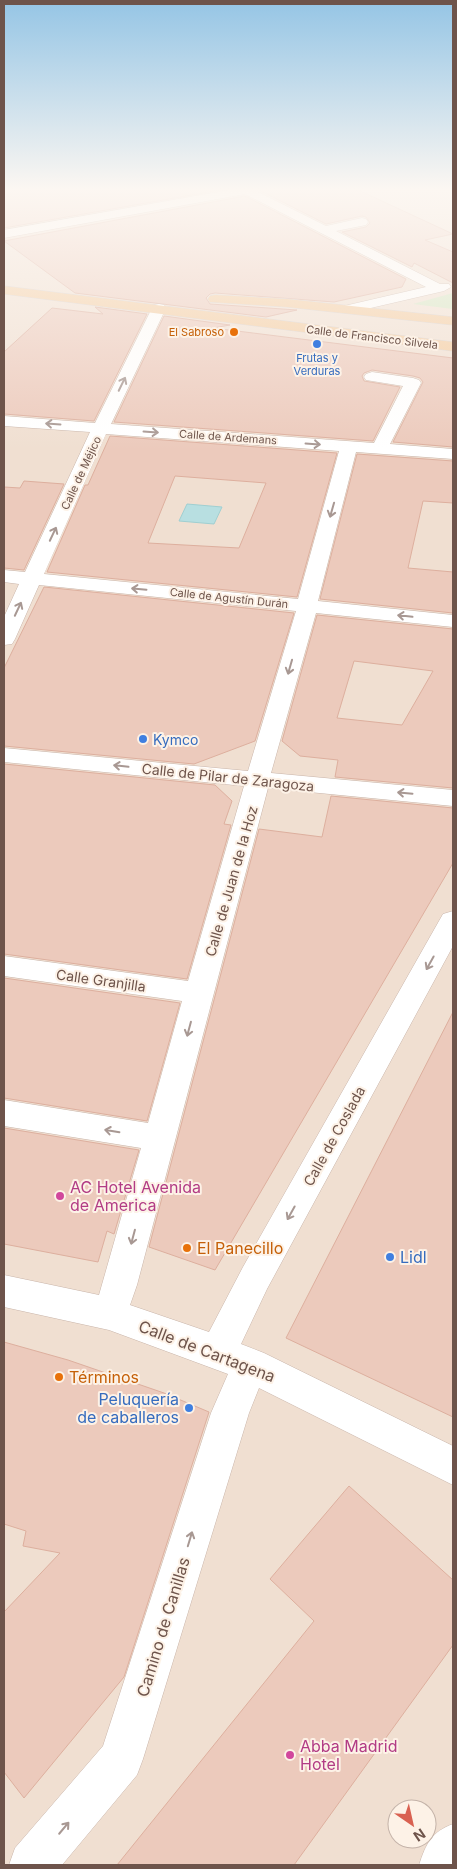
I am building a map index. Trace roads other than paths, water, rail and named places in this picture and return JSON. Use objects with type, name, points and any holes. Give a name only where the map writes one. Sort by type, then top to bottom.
[{"type":"main road","name":"Calle de Francisco Silvela","points":[[4,290],[201,313],[269,324],[453,347]]},
{"type":"main road","name":"Calle de Francisco Silvela","points":[[197,296],[453,330]]},
{"type":"main road","name":"Calle de Francisco Silvela","points":[[215,299],[287,303],[453,321]]},
{"type":"main road","name":"Calle de Francisco Silvela","points":[[201,313],[274,317],[453,338]]},
{"type":"street","points":[[415,276],[438,288]]},
{"type":"street","points":[[349,309],[453,285]]},
{"type":"street","name":"Calle de Méjico","points":[[4,639],[159,308]]},
{"type":"street","points":[[372,377],[413,383],[379,449]]},
{"type":"street","name":"Calle de Ardemans","points":[[4,421],[453,454]]},
{"type":"street","name":"Calle de Juan de la Hoz","points":[[109,1314],[120,1285],[199,993],[305,617],[306,606],[349,446]]},
{"type":"street","name":"Calle de Agustín Durán","points":[[4,576],[453,621]]},
{"type":"street","name":"Calle de Pilar de Zaragoza","points":[[4,755],[453,798]]},
{"type":"street","name":"Calle de Coslada","points":[[235,1359],[255,1278],[453,921]]},
{"type":"street","name":"Calle Granjilla","points":[[4,966],[199,993]]},
{"type":"street","points":[[4,1113],[160,1138]]},
{"type":"street","name":"Calle de Cartagena","points":[[4,1291],[109,1314],[235,1359],[453,1466]]},
{"type":"street","name":"Camino de Canillas","points":[[32,1865],[121,1759],[230,1413],[235,1359]]},
{"type":"street","points":[[442,1865],[453,1847]]},
{"type":"water","points":[[187,504],[222,507],[214,524],[179,521]]},
{"type":"place","name":"El Sabroso","points":[[234,332]]},
{"type":"place","name":"Frutas y Verduras","points":[[317,344]]},
{"type":"place","name":"Kymco","points":[[143,739]]},
{"type":"place","name":"AC Hotel Avenida de America","points":[[60,1196]]},
{"type":"place","name":"El Panecillo","points":[[187,1248]]},
{"type":"place","name":"Lidl","points":[[390,1257]]},
{"type":"place","name":"Términos","points":[[59,1377]]},
{"type":"place","name":"Peluquería de caballeros","points":[[189,1408]]},
{"type":"place","name":"Abba Madrid Hotel","points":[[290,1755]]}]
